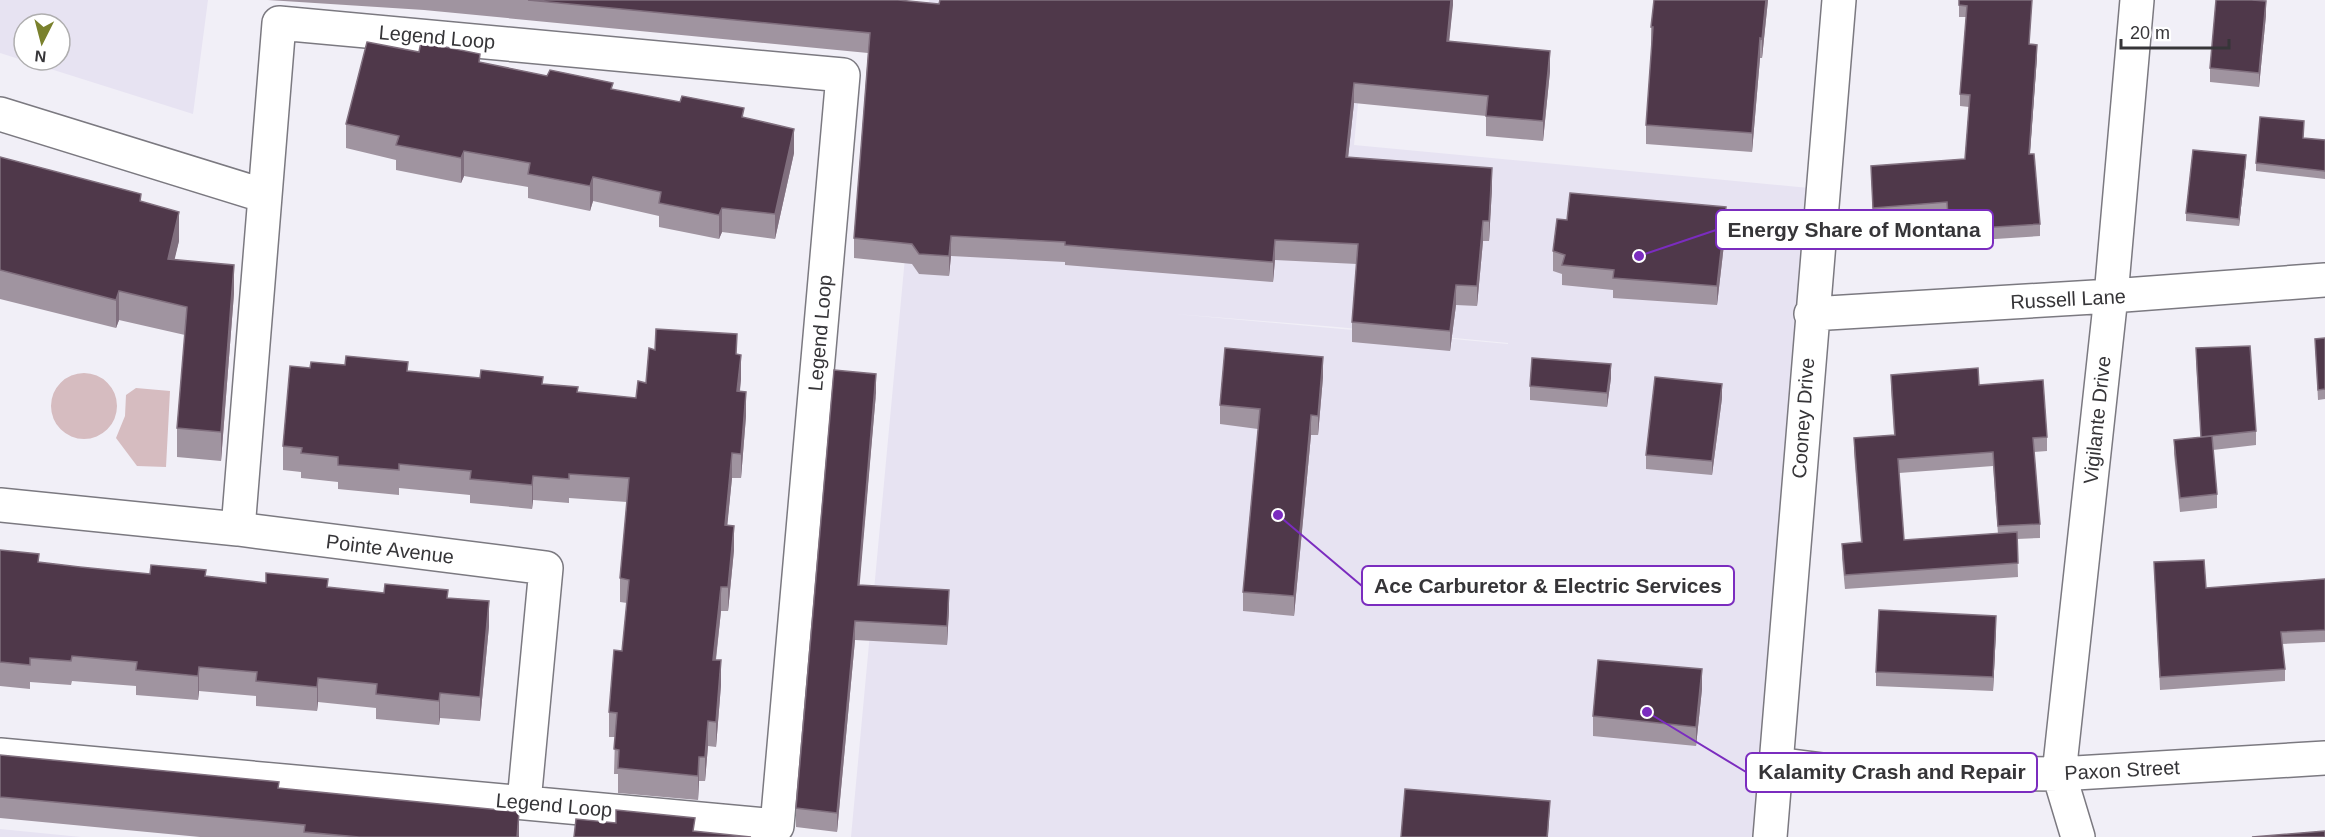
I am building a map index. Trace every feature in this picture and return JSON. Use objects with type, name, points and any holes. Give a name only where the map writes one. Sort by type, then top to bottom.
[{"type":"street","name":"Cooney Drive","points":[[1770,837],[1811,314],[1839,0]]},
{"type":"street","name":"Vigilante Drive","points":[[2078,837],[2059,774],[2111,296],[2137,0]]},
{"type":"street","name":"Legend Loop","points":[[0,755],[777,826],[843,75],[279,22],[265,196]]},
{"type":"street","points":[[0,114],[265,196],[238,529]]},
{"type":"street","name":"Russell Lane","points":[[1811,314],[2111,296],[2325,280]]},
{"type":"street","name":"Pointe Avenue","points":[[0,505],[238,529],[546,568],[524,802]]},
{"type":"street","name":"Paxon Street","points":[[1776,764],[1831,771],[2059,774],[2325,758]]},
{"type":"shaded area","points":[[0,0],[208,0],[193,114],[60,72],[72,72],[72,12],[12,12],[12,57],[0,53]]},
{"type":"shaded area","points":[[929,0],[1368,0],[1354,145],[1809,188],[1769,837],[851,837]],"holes":[[[1175,314],[1508,343],[1508,344]]]},
{"type":"shaded area","points":[[84,373],[97,376],[107,383],[114,393],[117,406],[114,419],[107,429],[97,436],[84,439],[71,436],[61,429],[54,419],[51,406],[54,393],[61,383],[71,376]]},
{"type":"shaded area","points":[[136,388],[170,391],[166,467],[137,466],[116,438],[125,416],[126,395]]},
{"type":"shaded area","points":[[0,829],[81,837],[0,837]]},
{"type":"building","points":[[528,0],[898,0],[939,4],[940,0],[1451,0],[1447,41],[1550,51],[1543,121],[1486,116],[1488,96],[1354,83],[1346,157],[1492,168],[1489,221],[1483,221],[1477,286],[1456,285],[1450,331],[1352,322],[1358,244],[1275,240],[1273,262],[1065,245],[1065,242],[951,236],[949,256],[919,254],[912,244],[854,238],[870,33]]},
{"type":"building","points":[[1654,0],[1766,0],[1762,39],[1760,38],[1752,133],[1646,125]]},
{"type":"building","points":[[1959,0],[2032,0],[2029,44],[2037,45],[2029,154],[2034,154],[2040,224],[1949,230],[1947,202],[1873,208],[1871,166],[1965,159],[1970,95],[1960,94],[1967,6],[1959,5]]},
{"type":"building","points":[[2216,0],[2266,1],[2259,73],[2210,68]]},
{"type":"building","points":[[367,42],[419,52],[421,42],[480,54],[479,62],[547,76],[550,70],[613,83],[611,89],[680,102],[682,96],[744,108],[742,117],[794,129],[775,214],[722,208],[719,215],[659,203],[661,192],[593,177],[590,186],[528,174],[530,163],[464,151],[461,158],[396,145],[399,136],[346,124]]},
{"type":"building","points":[[2260,117],[2304,121],[2303,138],[2325,140],[2325,171],[2256,163]]},
{"type":"building","points":[[2193,150],[2246,155],[2239,219],[2186,213]]},
{"type":"building","points":[[0,157],[141,194],[140,201],[179,212],[168,259],[234,265],[221,432],[177,428],[187,307],[119,291],[116,300],[0,270]]},
{"type":"building","points":[[1570,193],[1726,207],[1717,286],[1613,278],[1614,270],[1562,265],[1565,255],[1553,251],[1557,219],[1567,220]]},
{"type":"building","points":[[656,329],[737,334],[736,354],[741,355],[737,391],[746,392],[741,454],[732,453],[725,525],[734,526],[728,587],[721,587],[713,660],[721,660],[716,722],[708,721],[705,757],[699,757],[698,776],[618,768],[619,750],[614,749],[617,713],[609,712],[614,650],[622,651],[629,580],[620,578],[629,478],[569,474],[569,479],[533,476],[532,485],[470,479],[471,471],[399,464],[399,470],[338,465],[338,457],[301,453],[302,448],[283,446],[290,366],[310,368],[311,362],[345,365],[346,356],[408,362],[407,371],[480,378],[481,370],[543,377],[542,384],[578,387],[577,392],[636,398],[638,381],[646,383],[649,348],[655,350]]},
{"type":"building","points":[[2325,338],[2325,389],[2318,390],[2315,339]]},
{"type":"building","points":[[2250,346],[2256,431],[2201,437],[2196,348]]},
{"type":"building","points":[[1225,348],[1323,357],[1318,416],[1311,415],[1294,596],[1243,592],[1260,409],[1220,405]]},
{"type":"building","points":[[1532,358],[1611,364],[1607,393],[1530,386]]},
{"type":"building","points":[[1978,368],[1979,385],[2043,380],[2047,437],[2033,438],[2040,524],[1998,526],[1993,452],[1898,459],[1904,540],[2017,532],[2018,563],[1845,575],[1842,544],[1862,542],[1854,438],[1895,435],[1891,375]]},
{"type":"building","points":[[834,370],[876,374],[858,585],[949,590],[947,626],[855,621],[837,813],[796,808]]},
{"type":"building","points":[[1655,377],[1722,384],[1712,461],[1646,455]]},
{"type":"building","points":[[2212,436],[2217,494],[2180,498],[2174,440]]},
{"type":"building","points":[[0,550],[39,554],[38,562],[80,567],[150,574],[151,565],[206,570],[205,576],[266,583],[266,573],[328,579],[327,587],[384,593],[385,584],[448,590],[447,598],[489,601],[480,697],[440,693],[439,701],[376,694],[377,684],[318,678],[317,687],[256,681],[257,672],[199,667],[198,676],[136,670],[137,662],[72,656],[71,661],[30,658],[30,665],[0,662]]},
{"type":"building","points":[[2204,560],[2206,588],[2325,579],[2325,630],[2281,632],[2285,669],[2160,677],[2154,562]]},
{"type":"building","points":[[1879,610],[1996,616],[1993,677],[1876,672]]},
{"type":"building","points":[[1598,660],[1702,669],[1696,727],[1593,716]]},
{"type":"building","points":[[0,755],[279,782],[278,788],[519,812],[517,837],[359,837],[304,832],[305,825],[0,797]]},
{"type":"building","points":[[1405,789],[1550,801],[1547,837],[1401,837]]},
{"type":"building","points":[[616,810],[695,818],[693,831],[751,837],[574,837],[576,819],[616,823]]},
{"type":"building","points":[[2325,831],[2325,837],[2252,837]]},
{"type":"place","name":"Energy Share of Montana","points":[[1639,256]]},
{"type":"place","name":"Ace Carburetor & Electric Services","points":[[1278,515]]},
{"type":"place","name":"Kalamity Crash and Repair","points":[[1647,712]]}]
